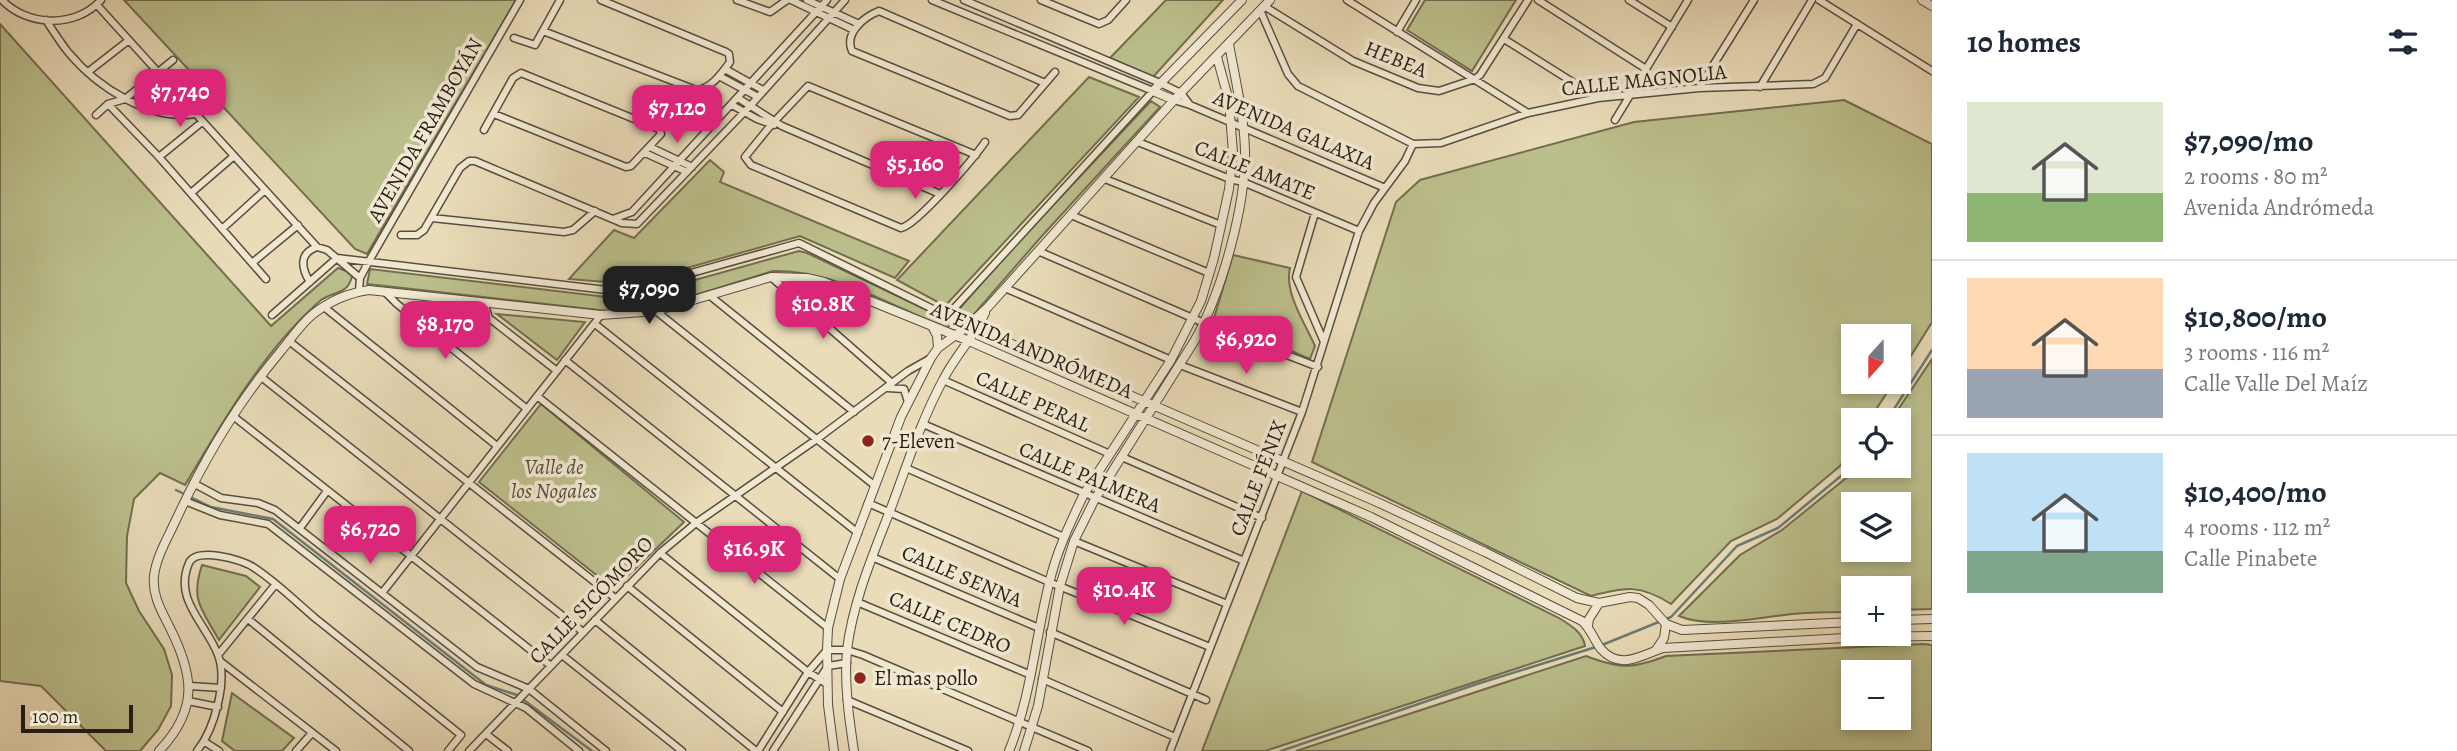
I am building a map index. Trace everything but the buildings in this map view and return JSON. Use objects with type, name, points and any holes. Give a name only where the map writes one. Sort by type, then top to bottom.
[{"type":"street","points":[[2,0],[18,12],[46,20],[70,18],[99,2],[129,40],[317,247],[337,258],[360,278]]},
{"type":"street","name":"AVENIDA FRAMBOYÁN","points":[[359,291],[360,278],[369,261],[520,0]]},
{"type":"street","points":[[514,38],[535,45],[560,0]]},
{"type":"street","points":[[544,31],[696,90],[704,89],[725,69],[730,58],[726,52],[601,0]]},
{"type":"street","points":[[737,0],[770,12],[789,0],[856,27]]},
{"type":"street","points":[[807,0],[818,10]]},
{"type":"street","points":[[613,219],[632,212],[827,0]]},
{"type":"street","points":[[401,235],[421,233],[460,168],[470,161],[628,225],[637,224],[751,105],[845,0]]},
{"type":"street","name":"AVENIDA GALAXIA","points":[[932,0],[1153,91],[1177,97]]},
{"type":"street","name":"AVENIDA GALAXIA","points":[[964,0],[1160,83],[1190,105],[1385,188]]},
{"type":"street","points":[[1041,0],[1094,23],[1104,23],[1126,0]]},
{"type":"street","points":[[947,316],[1160,83],[1242,0]]},
{"type":"street","points":[[1347,0],[1528,113]]},
{"type":"street","points":[[1397,32],[1416,0]]},
{"type":"street","points":[[1475,79],[1528,0]]},
{"type":"street","points":[[1538,0],[1646,69]]},
{"type":"street","points":[[1629,0],[1672,27]]},
{"type":"street","points":[[1615,120],[1688,0]]},
{"type":"street","points":[[1699,88],[1754,0]]},
{"type":"street","points":[[1760,86],[1812,0]]},
{"type":"street","points":[[1819,0],[1932,71]]},
{"type":"street","points":[[1922,0],[1932,6]]},
{"type":"street","points":[[773,751],[823,681],[828,666],[828,628],[840,579],[874,485],[908,404],[931,358],[938,348],[968,326],[1006,288],[1177,97],[1264,5],[1288,74],[1298,86],[1413,144]]},
{"type":"street","name":"HEBEA","points":[[1264,5],[1353,61],[1418,88],[1439,91],[1475,79]]},
{"type":"street","points":[[1045,83],[879,11],[856,27],[850,41],[852,51],[1010,116],[1018,115],[1055,72]]},
{"type":"street","points":[[46,20],[69,53],[88,72],[125,99],[164,113],[183,116],[196,114]]},
{"type":"street","name":"CALLE MAGNOLIA","points":[[1413,144],[1458,139],[1528,113],[1598,98],[1699,88],[1807,85],[1821,82],[1857,24]]},
{"type":"street","points":[[1504,39],[1598,98]]},
{"type":"street","points":[[88,72],[129,40]]},
{"type":"street","points":[[1024,751],[1032,727],[1060,586],[1074,541],[1095,499],[1204,323],[1227,261],[1243,182],[1245,151],[1229,44]]},
{"type":"street","points":[[1009,751],[1020,723],[1049,582],[1064,537],[1084,494],[1171,360],[1193,318],[1209,273],[1230,180],[1233,153],[1229,101],[1217,57]]},
{"type":"street","points":[[96,115],[108,104],[125,99],[173,60]]},
{"type":"street","points":[[725,69],[763,90]]},
{"type":"street","points":[[484,130],[513,78],[521,72],[661,131],[660,137],[631,166],[622,166],[494,114]]},
{"type":"street","points":[[719,76],[758,96]]},
{"type":"street","points":[[976,155],[808,86],[776,124],[747,152],[747,161],[896,226],[907,227],[976,155],[985,142]]},
{"type":"street","points":[[738,98],[776,124]]},
{"type":"street","points":[[108,104],[159,157],[265,279]]},
{"type":"street","points":[[732,105],[940,194]]},
{"type":"street","points":[[159,157],[202,122]]},
{"type":"street","name":"CALLE AMATE","points":[[1138,142],[1230,180],[1243,182],[1359,231]]},
{"type":"street","name":"CALLE FÉNIX","points":[[1170,751],[1284,461],[1318,367],[1359,231],[1365,217],[1405,161],[1413,144]]},
{"type":"street","points":[[648,150],[690,170]]},
{"type":"street","points":[[191,193],[234,156]]},
{"type":"street","points":[[1105,179],[1221,225]]},
{"type":"street","points":[[222,229],[265,190]]},
{"type":"street","points":[[432,218],[564,232],[573,230],[595,211]]},
{"type":"street","points":[[1315,213],[1296,277],[1324,342]]},
{"type":"street","points":[[1071,215],[1209,273]]},
{"type":"street","points":[[252,263],[298,225]]},
{"type":"street","name":"AVENIDA ANDRÓMEDA","points":[[337,258],[623,292],[799,243],[968,326],[1284,461],[1485,552],[1577,598],[1599,603]]},
{"type":"street","points":[[310,282],[304,271],[303,259],[317,247]]},
{"type":"street","points":[[1038,251],[1204,323],[1318,367]]},
{"type":"street","points":[[272,315],[337,258]]},
{"type":"street","points":[[771,277],[889,386],[904,389],[908,395],[908,404]]},
{"type":"street","name":"AVENIDA ANDRÓMEDA","points":[[159,751],[176,731],[188,701],[190,686],[186,664],[157,604],[155,570],[164,546],[192,486],[260,376],[312,315],[359,291],[384,290],[601,316],[656,311],[771,277],[807,278],[824,282],[969,341],[1278,475],[1490,574],[1588,626]]},
{"type":"street","points":[[1006,288],[1171,360]]},
{"type":"street","points":[[384,290],[397,304],[527,409]]},
{"type":"street","points":[[709,295],[854,412]]},
{"type":"street","points":[[484,302],[489,318],[557,371]]},
{"type":"street","points":[[324,307],[497,446]]},
{"type":"street","points":[[854,751],[847,700],[847,650],[856,602],[923,424],[943,380],[958,354],[978,329],[988,307]]},
{"type":"street","points":[[656,311],[874,485]]},
{"type":"street","points":[[382,593],[601,316]]},
{"type":"street","points":[[595,324],[858,533]]},
{"type":"street","points":[[932,326],[937,336],[938,348]]},
{"type":"street","points":[[289,341],[469,480],[615,598]]},
{"type":"street","name":"CALLE SICÓMORO","points":[[469,751],[660,553],[696,523],[817,439],[908,371],[931,358]]},
{"type":"street","points":[[565,360],[840,579]]},
{"type":"street","points":[[1180,365],[1301,412]]},
{"type":"street","points":[[260,376],[583,632]]},
{"type":"street","name":"CALLE PERAL","points":[[943,380],[1110,454]]},
{"type":"street","points":[[537,396],[828,628]]},
{"type":"street","points":[[233,416],[551,666]]},
{"type":"street","name":"CALLE PALMERA","points":[[923,424],[1244,561]]},
{"type":"street","points":[[1122,457],[1262,517]]},
{"type":"street","points":[[906,468],[1064,537]]},
{"type":"street","points":[[192,486],[220,498],[267,506],[300,528],[477,667],[528,691],[606,751]]},
{"type":"street","points":[[300,528],[327,491]]},
{"type":"street","points":[[185,499],[220,515],[268,524],[474,684],[518,701],[579,751]]},
{"type":"street","points":[[868,503],[1049,582],[1210,647]]},
{"type":"street","points":[[1074,541],[1227,604]]},
{"type":"street","points":[[660,553],[808,672],[823,681]]},
{"type":"street","points":[[336,751],[219,658],[186,600],[184,582],[193,556],[203,554],[252,566],[461,735],[448,751]]},
{"type":"street","name":"CALLE SENNA","points":[[872,557],[1039,628]]},
{"type":"street","points":[[197,751],[205,741],[218,707],[221,688],[219,658],[275,585]]},
{"type":"street","points":[[627,586],[783,712]]},
{"type":"street","points":[[1841,622],[1682,629],[1666,624],[1638,598],[1630,597],[1599,603],[1589,619],[1588,626],[1602,649],[1622,661],[1673,648],[1863,637],[1932,636]]},
{"type":"street","name":"CALLE CEDRO","points":[[856,602],[1031,675]]},
{"type":"street","points":[[1911,620],[1932,619]]},
{"type":"street","points":[[248,620],[410,751]]},
{"type":"street","points":[[595,620],[757,751],[808,672],[827,650],[847,650],[1088,751]]},
{"type":"street","points":[[1655,651],[1664,638],[1666,624]]},
{"type":"street","points":[[1050,632],[1206,700]]},
{"type":"street","points":[[562,655],[682,751]]},
{"type":"street","points":[[828,666],[847,663]]},
{"type":"street","points":[[1042,679],[1175,737]]},
{"type":"street","points":[[823,681],[834,751]]},
{"type":"street","points":[[190,686],[221,688]]},
{"type":"street","points":[[847,700],[968,751]]},
{"type":"street","points":[[188,701],[218,707]]},
{"type":"street","points":[[296,751],[312,733]]},
{"type":"street","points":[[486,734],[508,751]]},
{"type":"street","points":[[205,741],[219,751]]},
{"type":"green space","points":[[124,0],[516,0],[367,254],[355,249]]},
{"type":"green space","points":[[1166,0],[1223,0],[1153,77],[1110,58]]},
{"type":"green space","points":[[1425,0],[1516,0],[1472,71],[1407,30]]},
{"type":"green space","points":[[0,24],[271,326],[338,268],[352,276],[344,290],[326,297],[311,309],[268,357],[238,399],[185,485],[160,473],[134,499],[127,536],[126,583],[139,611],[164,649],[172,675],[171,706],[158,730],[140,751],[106,751],[41,686],[0,681]]},
{"type":"green space","points":[[1089,77],[1139,97],[945,306],[897,280]]},
{"type":"green space","points":[[1844,100],[1932,144],[1932,322],[1911,356],[1911,324],[1841,324],[1841,394],[1886,394],[1877,408],[1841,408],[1840,466],[1777,519],[1731,541],[1671,604],[1650,593],[1632,589],[1591,596],[1312,462],[1396,202],[1420,180],[1634,122]]},
{"type":"green space","points":[[1151,101],[1160,107],[968,321],[954,315],[1009,252]]},
{"type":"green space","points":[[710,160],[724,172],[720,182],[909,261],[895,278],[800,236],[630,284],[569,279],[614,230],[634,238]]},
{"type":"green space","points":[[799,251],[954,323],[946,328],[861,290],[795,272],[773,271],[671,302],[608,311],[367,284],[370,269],[615,298],[634,297]]},
{"type":"green space","points":[[1233,255],[1290,268],[1293,298],[1315,346],[1310,359],[1214,318]]},
{"type":"green space","points":[[497,314],[585,322],[557,360]]},
{"type":"green space","points":[[1932,359],[1932,609],[1911,610],[1911,576],[1841,576],[1841,612],[1800,613],[1720,622],[1691,620],[1679,616],[1740,555],[1782,530],[1846,478],[1911,478],[1911,408],[1899,408]]},
{"type":"green space","name":"Valle de los Nogales","points":[[541,404],[684,522],[614,589],[479,482]]},
{"type":"green space","points":[[1302,491],[1559,618],[1579,633],[1585,646],[1265,751],[1202,751]]},
{"type":"green space","points":[[202,565],[246,576],[260,587],[219,640],[203,612],[198,596]]},
{"type":"green space","points":[[1932,645],[1932,751],[1296,751],[1586,656],[1617,665],[1644,663],[1666,656]]},
{"type":"green space","points":[[232,693],[294,738],[282,751],[235,751],[222,741]]},
{"type":"waterway","points":[[1895,408],[1932,350]]},
{"type":"waterway","points":[[1602,645],[1671,617],[1737,546],[1778,528],[1841,476]]},
{"type":"waterway","points":[[176,490],[211,507],[273,519],[486,685],[517,695],[592,751]]},
{"type":"waterway","points":[[1281,751],[1477,684],[1596,647]]},
{"type":"place","name":"7-Eleven","points":[[868,441]]},
{"type":"place","name":"El mas pollo","points":[[860,678]]}]
